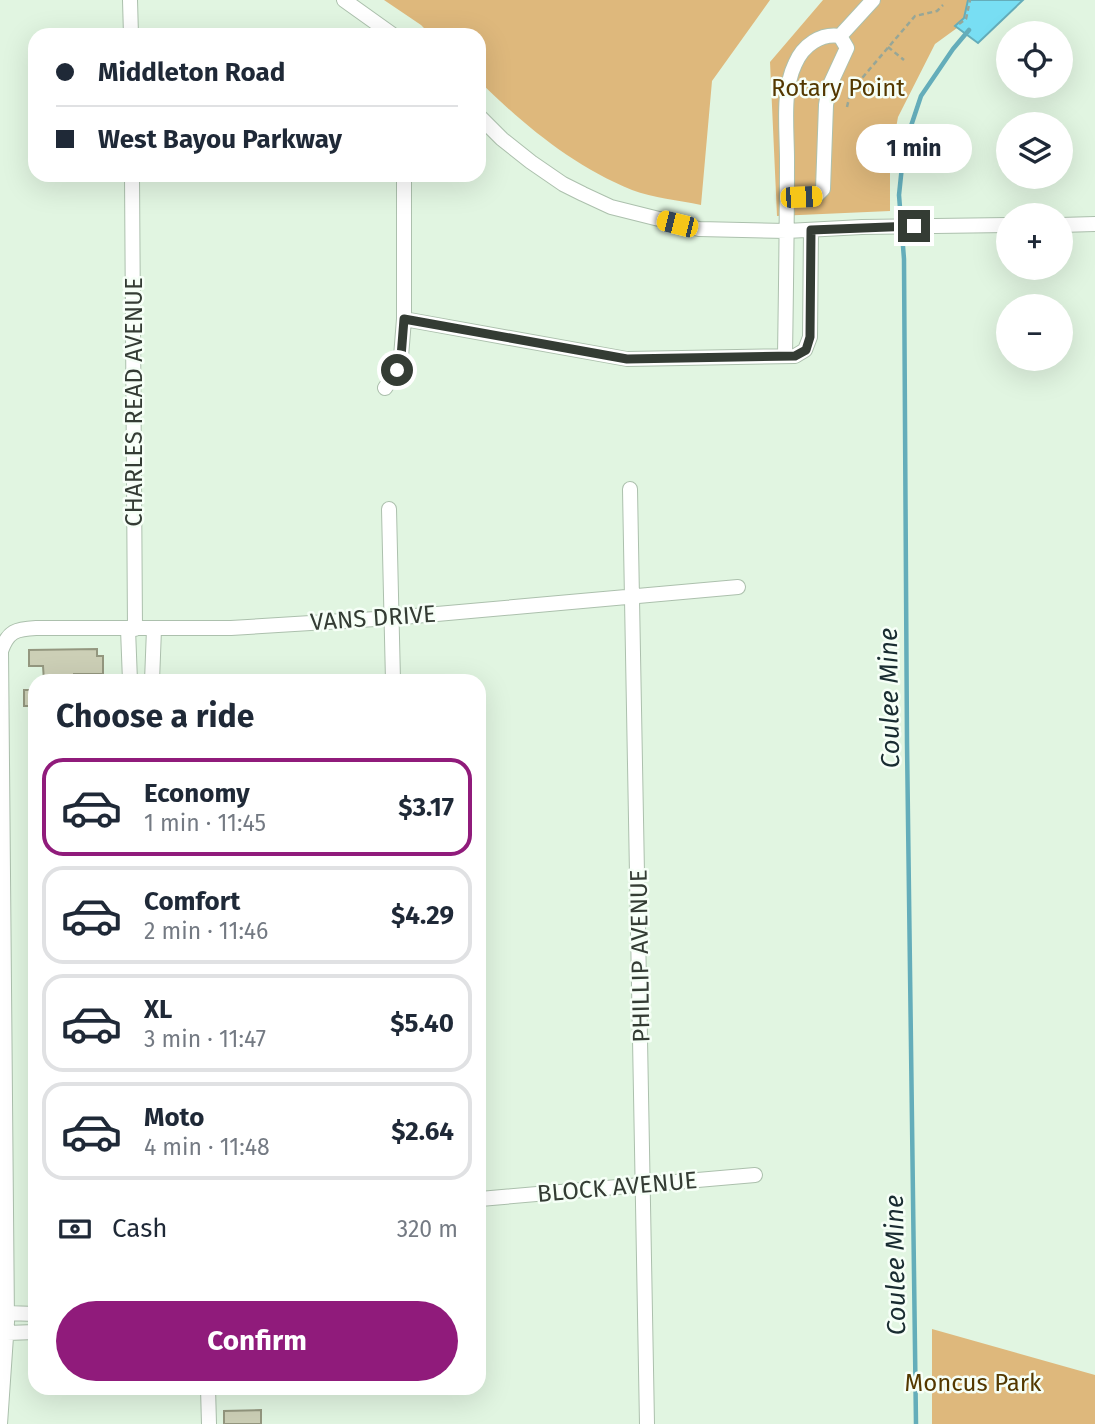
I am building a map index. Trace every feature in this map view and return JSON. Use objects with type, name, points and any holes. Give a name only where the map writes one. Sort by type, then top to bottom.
[{"type":"street","points":[[130,0],[131,28]]},
{"type":"street","points":[[344,0],[383,28]]},
{"type":"street","points":[[840,36],[873,0]]},
{"type":"street","points":[[785,356],[789,79],[795,62],[806,47],[827,34],[840,36]]},
{"type":"street","points":[[787,198],[815,197],[823,189],[826,105],[830,87],[847,48],[840,36]]},
{"type":"street","points":[[486,123],[502,139],[563,184],[611,207],[699,229],[787,231],[996,225]]},
{"type":"street","name":"CHARLES READ AVENUE","points":[[130,674],[132,182]]},
{"type":"street","points":[[386,388],[401,357],[404,319],[404,182]]},
{"type":"street","points":[[1073,225],[1095,224]]},
{"type":"street","points":[[404,319],[627,359],[795,356],[806,350],[810,337],[811,230]]},
{"type":"street","name":"PHILLIP AVENUE","points":[[631,489],[647,1424]]},
{"type":"street","points":[[389,509],[393,674]]},
{"type":"street","name":"VANS DRIVE","points":[[1,781],[1,651],[9,634],[18,629],[231,628],[392,618],[738,587]]},
{"type":"street","points":[[152,674],[154,629]]},
{"type":"street","points":[[1,781],[5,1323],[1,1424]]},
{"type":"street","name":"BLOCK AVENUE","points":[[486,1198],[755,1175]]},
{"type":"street","points":[[5,1323],[28,1316]]},
{"type":"street","points":[[5,1323],[28,1330]]},
{"type":"street","points":[[208,1395],[208,1424]]},
{"type":"path","points":[[960,24],[966,19],[970,0]]},
{"type":"path","points":[[847,107],[850,94],[857,84],[915,16],[937,11],[943,5]]},
{"type":"path","points":[[888,47],[904,60]]},
{"type":"green space","points":[[384,0],[770,0],[712,81],[701,205],[632,190],[570,157],[532,129],[486,88],[486,28],[424,28]]},
{"type":"green space","name":"Rotary Point","points":[[823,0],[973,0],[968,20],[935,44],[898,117],[890,161],[890,211],[777,216],[770,62]]},
{"type":"green space","name":"Moncus Park","points":[[932,1329],[1095,1375],[1095,1424],[932,1424]]},
{"type":"water","points":[[968,0],[1023,0],[1001,21],[996,21],[996,26],[978,43],[955,26],[964,18]]},
{"type":"building","points":[[97,649],[97,656],[103,656],[103,674],[44,674],[43,666],[29,666],[29,650]]},
{"type":"building","points":[[24,690],[28,690],[28,706],[24,706]]},
{"type":"building","points":[[261,1410],[261,1424],[224,1424],[224,1411]]},
{"type":"waterway","name":"Coulee Mine","points":[[916,1424],[904,259],[899,195],[904,147],[921,96],[969,30]]},
{"type":"route","points":[[397,370],[401,357],[404,319],[627,359],[795,356],[806,350],[810,337],[811,230],[914,226]]}]
